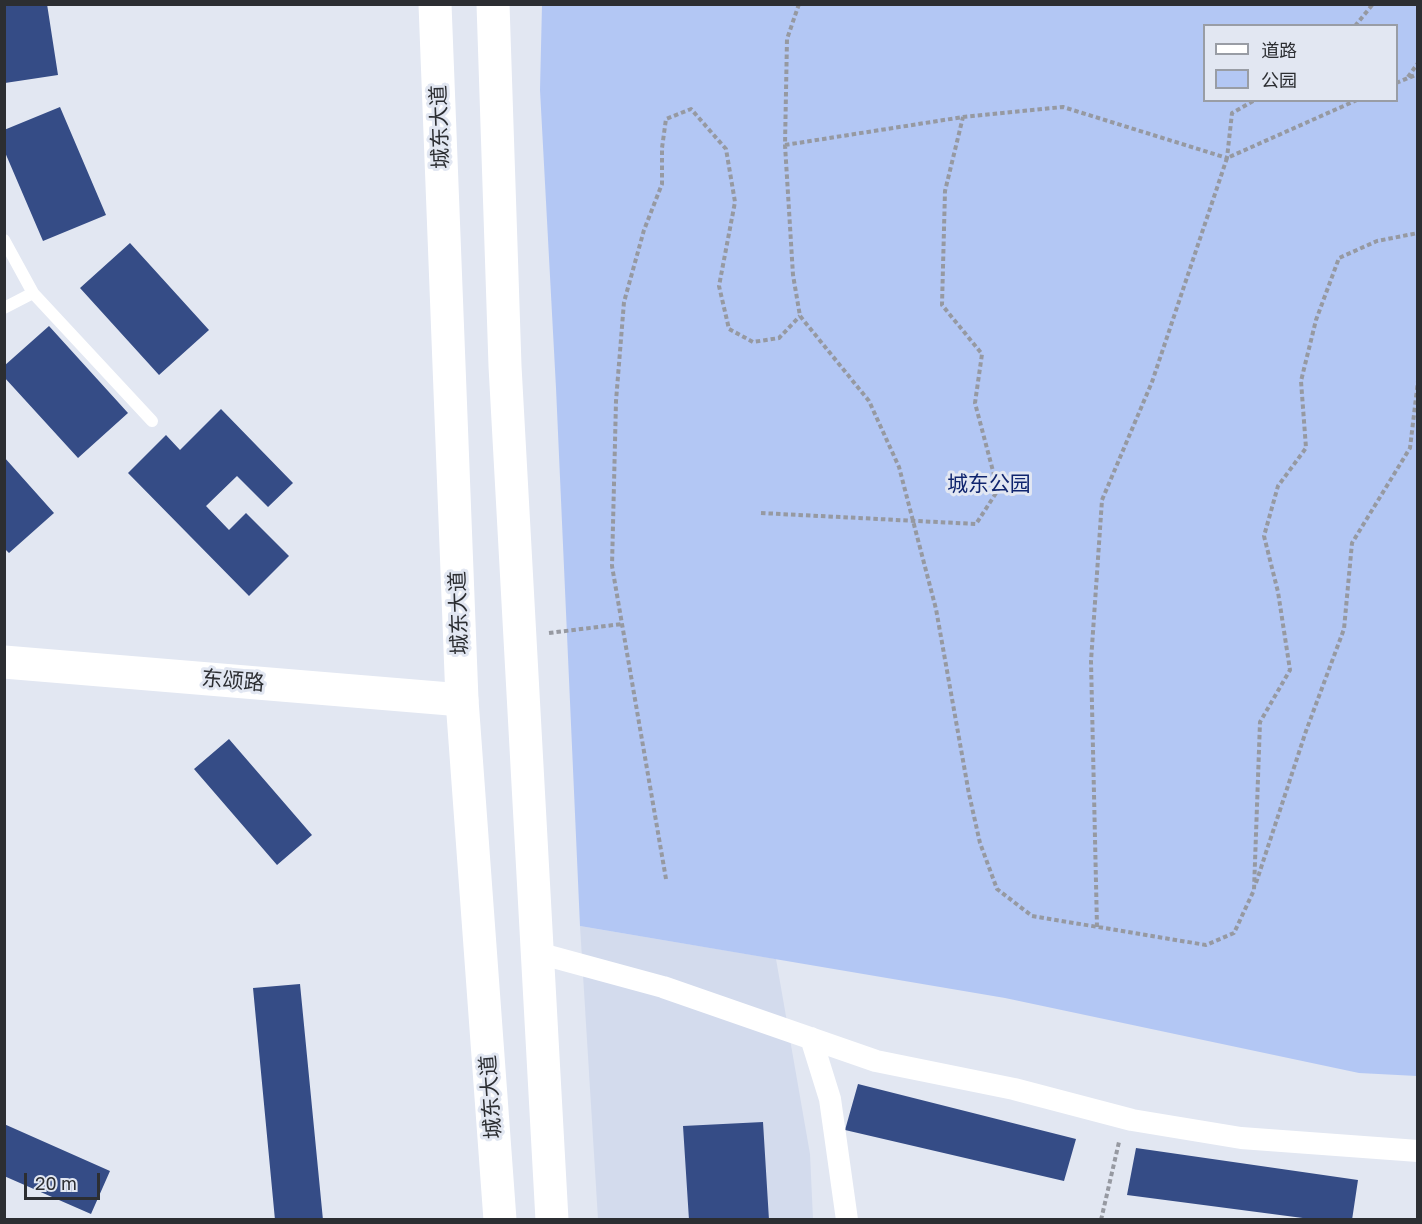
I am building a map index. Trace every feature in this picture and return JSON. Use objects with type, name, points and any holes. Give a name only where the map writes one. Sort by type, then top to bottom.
[{"type":"main road","name":"城东大道","points":[[435,4],[462,700],[500,1220]]},
{"type":"main road","points":[[493,4],[505,366],[552,1220]]},
{"type":"main road","name":"东颂路","points":[[4,662],[462,700]]},
{"type":"street","points":[[538,953],[663,987],[876,1061],[1014,1089],[1125,1118],[1241,1138],[1418,1151]]},
{"type":"street","points":[[812,1038],[830,1099],[847,1220]]},
{"type":"lane","points":[[4,240],[33,293],[152,421]]},
{"type":"lane","points":[[4,308],[33,293]]},
{"type":"path","points":[[799,4],[787,39],[785,145],[793,275],[800,316],[869,401],[899,467],[936,609],[980,843],[997,889],[1032,916],[1206,945],[1234,933],[1254,890],[1306,731],[1344,629],[1352,543],[1410,448],[1418,381]]},
{"type":"path","points":[[1357,24],[1373,4]]},
{"type":"path","points":[[1408,78],[1418,63]]},
{"type":"path","points":[[1398,82],[1418,74]]},
{"type":"path","points":[[1097,927],[1091,661],[1102,500],[1152,382],[1227,158],[1232,113],[1251,102]]},
{"type":"path","points":[[785,145],[963,117],[1063,107],[1227,158],[1353,102]]},
{"type":"path","points":[[666,879],[612,566],[616,401],[624,303],[644,230],[662,184],[662,148],[666,119],[691,109],[726,149],[735,202],[719,286],[729,329],[753,342],[779,338],[800,316]]},
{"type":"path","points":[[761,513],[976,524],[998,490],[975,403],[982,354],[942,305],[945,191],[963,117]]},
{"type":"path","points":[[1254,890],[1260,722],[1290,670],[1278,592],[1264,536],[1278,486],[1305,448],[1301,381],[1316,320],[1339,258],[1377,241],[1418,233]]},
{"type":"path","points":[[520,636],[622,624]]},
{"type":"path","points":[[1101,1220],[1125,1118]]},
{"type":"shaded area","points":[[580,926],[776,959],[810,1154],[813,1219],[598,1219]]},
{"type":"green space","name":"城东公园","points":[[542,5],[1417,5],[1417,1076],[1359,1073],[1005,998],[580,926],[540,90]]},
{"type":"building","points":[[5,4],[47,4],[58,75],[5,83]]},
{"type":"building","points":[[60,107],[106,215],[43,241],[4,150],[4,130]]},
{"type":"building","points":[[130,243],[209,330],[159,375],[80,288]]},
{"type":"building","points":[[49,326],[128,413],[78,458],[4,377],[4,366]]},
{"type":"building","points":[[221,409],[293,483],[268,507],[237,476],[206,506],[229,530],[246,513],[289,556],[249,596],[128,473],[166,435],[180,450]]},
{"type":"building","points":[[4,457],[54,513],[9,553],[4,548]]},
{"type":"building","points":[[229,739],[312,835],[277,865],[194,769]]},
{"type":"building","points":[[300,984],[323,1220],[275,1220],[253,988]]},
{"type":"building","points":[[858,1084],[1076,1139],[1064,1181],[845,1130]]},
{"type":"building","points":[[763,1122],[769,1220],[689,1220],[683,1126]]},
{"type":"building","points":[[4,1124],[110,1171],[91,1214],[4,1176]]},
{"type":"building","points":[[1136,1148],[1358,1180],[1352,1220],[1318,1220],[1127,1195]]}]
